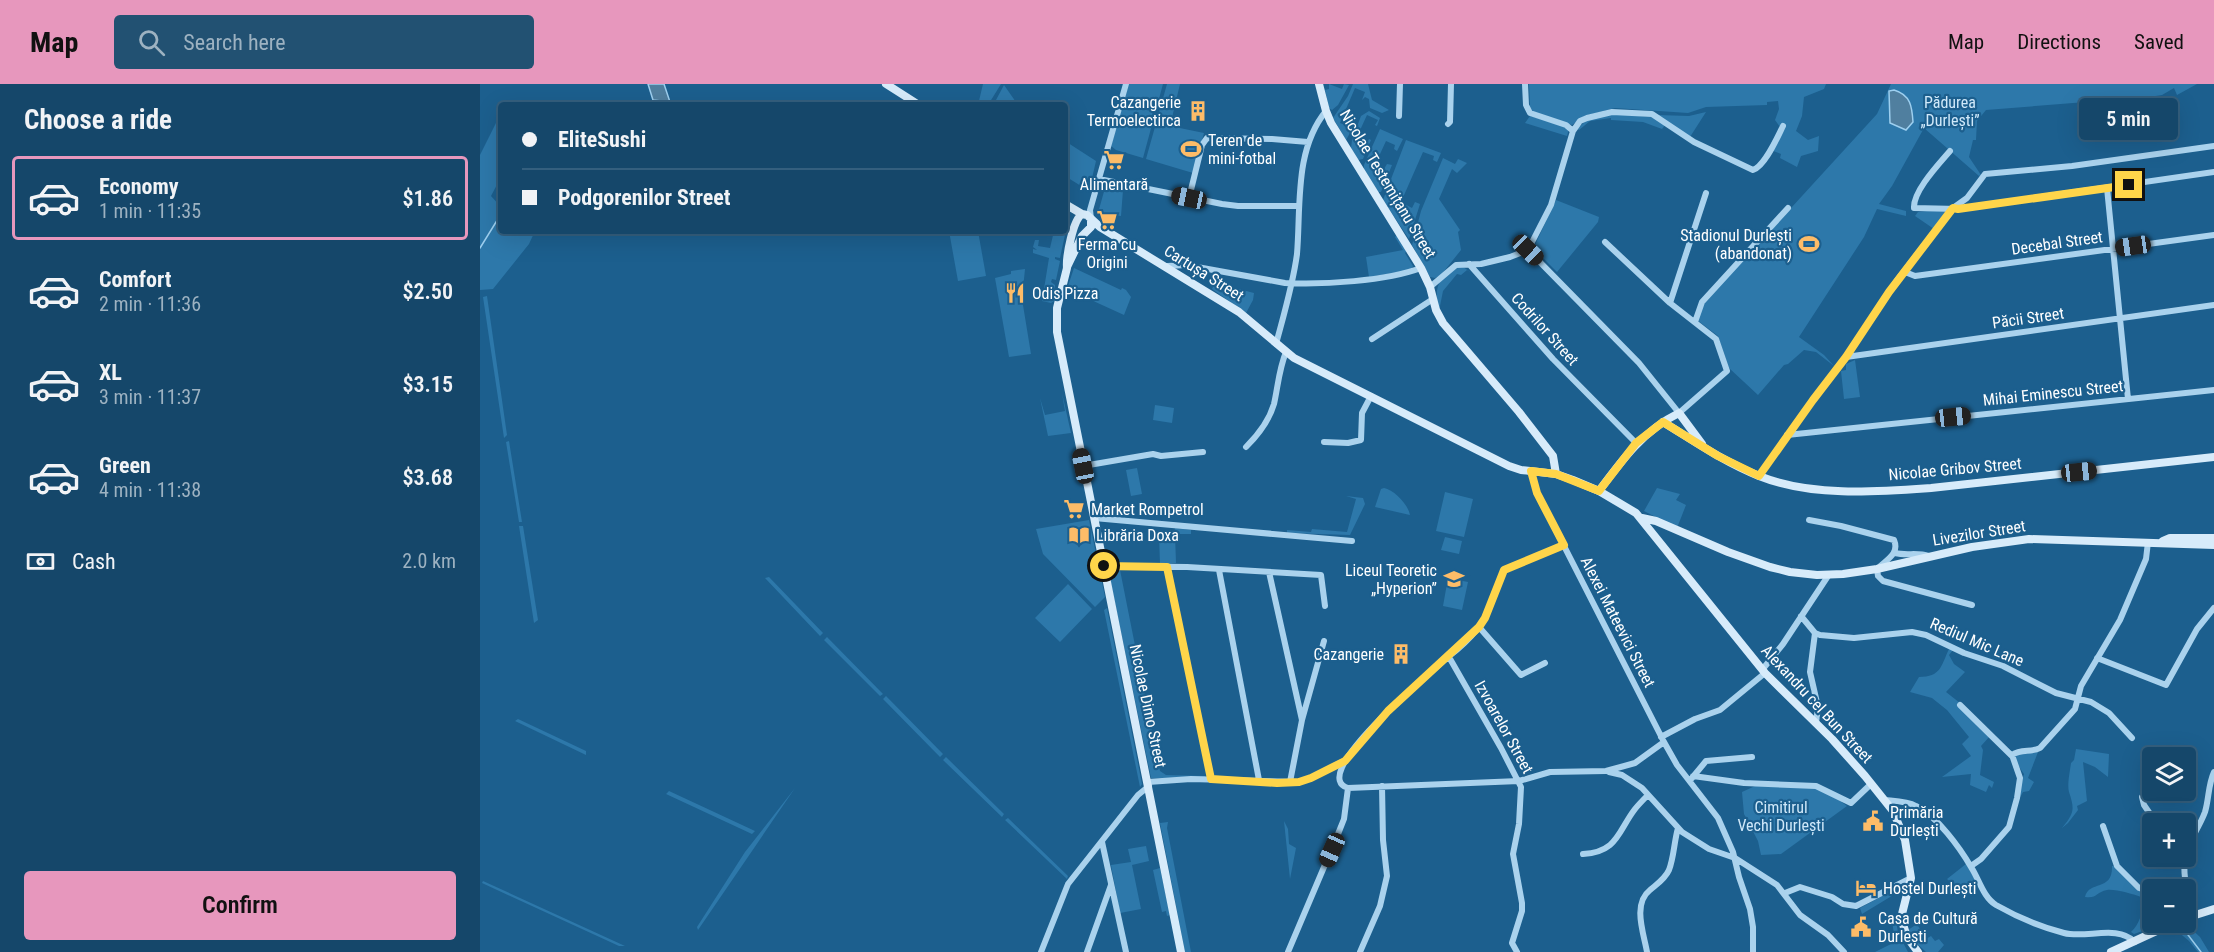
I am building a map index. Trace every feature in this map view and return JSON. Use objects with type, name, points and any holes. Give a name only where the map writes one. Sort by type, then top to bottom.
[{"type":"street","name":"Nicolae Dimo Street","points":[[1126,84],[1087,219],[1067,268],[1056,314],[1057,332],[1181,952]]},
{"type":"street","name":"Nicolae Testemițanu Street","points":[[1319,84],[1326,111],[1345,146],[1421,268],[1443,323],[1519,412],[1553,456],[1556,474]]},
{"type":"street","points":[[1399,116],[1400,84]]},
{"type":"street","points":[[1448,124],[1450,122],[1451,84]]},
{"type":"street","points":[[1525,84],[1526,105],[1530,113],[1566,125],[1573,131]]},
{"type":"street","points":[[891,86],[915,102]]},
{"type":"street","points":[[1276,344],[1292,284],[1297,254],[1298,206],[1308,142],[1326,111]]},
{"type":"street","points":[[1430,287],[1455,265],[1481,264],[1528,250],[1551,204],[1573,131],[1580,121],[1612,112],[1652,114],[1694,142],[1734,163],[1755,170],[1771,149],[1783,126]]},
{"type":"street","points":[[1189,198],[1205,140],[1210,138],[1272,139],[1308,142]]},
{"type":"street","points":[[1759,476],[1846,357],[1889,292],[1953,208],[1967,198],[1982,177],[1989,173],[2072,166],[2214,146]]},
{"type":"street","points":[[1950,151],[1921,188],[1913,205],[1917,209],[1958,209],[2214,172]]},
{"type":"street","points":[[1099,179],[1238,206],[1298,206]]},
{"type":"street","points":[[2108,188],[2128,399]]},
{"type":"street","points":[[1670,303],[1706,193]]},
{"type":"street","name":"Cartușa Street","points":[[1068,206],[1239,312],[1286,352],[1509,466],[1556,474]]},
{"type":"street","name":"Cartușa Street","points":[[1068,207],[1075,223]]},
{"type":"street","points":[[1695,322],[1702,302],[1788,208]]},
{"type":"street","points":[[1077,217],[1087,219],[1078,229],[1075,223],[1077,217]]},
{"type":"street","name":"Nicolae Dimo Street","points":[[1067,268],[1066,260],[1075,223]]},
{"type":"street","name":"Decebal Street","points":[[1905,272],[1915,276],[2214,235]]},
{"type":"street","points":[[1599,491],[1636,443],[1679,413],[1727,371],[1716,339],[1670,303],[1605,242]]},
{"type":"street","points":[[1528,250],[1632,355],[1679,413]]},
{"type":"street","name":"Codrilor Street","points":[[1469,264],[1553,359],[1636,443]]},
{"type":"street","points":[[1167,266],[1186,265],[1292,284],[1351,281],[1388,276],[1421,268]]},
{"type":"street","points":[[1372,339],[1433,299]]},
{"type":"street","name":"Păcii Street","points":[[1846,357],[2214,305]]},
{"type":"street","points":[[1246,447],[1260,433],[1270,415],[1286,352]]},
{"type":"street","name":"Mihai Eminescu Street","points":[[1787,435],[2214,390]]},
{"type":"street","points":[[1324,442],[1348,443],[1361,440],[1362,413],[1371,396]]},
{"type":"street","name":"Nicolae Gribov Street","points":[[1679,413],[1706,449]]},
{"type":"street","name":"Nicolae Gribov Street","points":[[1663,422],[1706,449],[1759,476],[1818,490],[1897,491],[2214,457]]},
{"type":"street","points":[[1083,466],[1153,454],[1161,456],[1203,452]]},
{"type":"street","name":"Alexei Mateevici Street","points":[[1531,471],[1537,493],[1662,740],[1677,765],[1691,778],[1718,818],[1735,858],[1750,909],[1753,952]]},
{"type":"street","name":"Alexandru cel Bun Street","points":[[1556,474],[1599,491],[1642,518],[1763,672],[1816,723],[1885,800],[1896,817],[1905,840],[1911,878],[1901,918],[1907,937],[1918,952]]},
{"type":"street","points":[[1094,518],[1352,541]]},
{"type":"street","name":"Livezilor Street","points":[[1642,518],[1656,521],[1728,552],[1779,569],[1828,576],[1876,569],[1988,544],[2029,539],[2214,544]]},
{"type":"street","points":[[1809,520],[1892,539],[1896,546],[1895,553],[1876,569],[1878,576],[1885,582],[1972,605]]},
{"type":"street","name":"Livezilor Street","points":[[2159,542],[2170,538],[2214,538]]},
{"type":"street","points":[[2012,756],[2018,751],[2035,751],[2040,748],[2073,712],[2081,686],[2120,620],[2146,559],[2148,542]]},
{"type":"street","points":[[1041,952],[1065,890],[1148,784],[1172,780],[1211,779],[1290,782],[1311,778],[1345,761],[1388,711],[1479,627],[1485,618],[1504,570],[1564,545]]},
{"type":"street","points":[[1895,553],[1902,555],[1916,552],[1929,556]]},
{"type":"street","points":[[1104,566],[1321,575],[1324,606]]},
{"type":"street","points":[[1167,567],[1211,779]]},
{"type":"street","points":[[1219,570],[1259,780]]},
{"type":"street","points":[[1269,572],[1302,720]]},
{"type":"street","points":[[1345,761],[1340,783],[1347,788],[1519,781],[1550,772],[1606,771],[1635,763],[1662,740],[1695,719],[1720,710],[1763,672],[1828,576]]},
{"type":"street","points":[[2097,658],[2163,685],[2168,683],[2197,629],[2214,608]]},
{"type":"street","points":[[1801,616],[1815,633],[1810,672],[1818,707],[1816,723]]},
{"type":"street","points":[[1479,627],[1521,675],[1545,663]]},
{"type":"street","name":"Rediul Mic Lane","points":[[1815,633],[1854,638],[1904,632],[1920,633],[1964,653],[2003,666],[2056,693],[2078,698],[2104,710],[2132,738]]},
{"type":"street","points":[[1290,782],[1302,720],[1324,641]]},
{"type":"street","name":"Izvoarelor Street","points":[[1449,657],[1519,781],[1522,796],[1513,859],[1521,891],[1522,911],[1512,944],[1517,952]]},
{"type":"street","points":[[1960,705],[2012,756],[2020,778],[2017,798],[2008,827],[1982,858],[1971,866]]},
{"type":"street","points":[[1691,778],[1706,761],[1752,756]]},
{"type":"street","points":[[1606,771],[1628,778],[1648,795],[1678,828],[1709,849],[1735,858],[1777,885],[1800,915],[1828,935],[1844,952]]},
{"type":"street","points":[[2196,825],[2206,808],[2208,790],[2214,772]]},
{"type":"street","points":[[1691,778],[1816,786],[1851,802],[1871,784]]},
{"type":"street","points":[[1360,952],[1380,906],[1386,882],[1382,786]]},
{"type":"street","points":[[1288,952],[1344,819],[1347,788]]},
{"type":"street","points":[[1583,854],[1600,851],[1619,837],[1634,810],[1648,795]]},
{"type":"street","points":[[1885,800],[1908,803],[1921,809],[1946,833],[1971,866],[1991,901],[2031,922],[2066,933],[2110,933],[2128,936],[2135,942]]},
{"type":"street","points":[[2206,808],[2214,806]]},
{"type":"street","points":[[2103,826],[2117,866],[2142,889]]},
{"type":"street","points":[[1647,952],[1640,920],[1641,907],[1646,893],[1660,882],[1669,870],[1678,828]]},
{"type":"street","points":[[1102,842],[1126,952]]},
{"type":"street","points":[[1785,893],[1800,887],[1856,906],[1911,878]]},
{"type":"street","points":[[1087,952],[1111,885]]},
{"type":"street","points":[[2196,914],[2214,909]]},
{"type":"street","points":[[2111,952],[2126,949],[2153,933]]},
{"type":"green space","points":[[983,84],[1001,84],[990,102],[979,102]]},
{"type":"green space","points":[[1129,84],[1163,84],[1143,158],[1116,150],[1111,146]]},
{"type":"green space","points":[[1167,84],[1180,84],[1170,126],[1204,133],[1193,173],[1146,159]]},
{"type":"green space","points":[[1329,84],[1342,89],[1344,84],[1349,85],[1338,105],[1332,110],[1329,108],[1325,90],[1329,89]]},
{"type":"green space","points":[[1353,84],[1368,84],[1372,100],[1389,110],[1382,113],[1370,108],[1369,99],[1365,97],[1362,100],[1365,92],[1355,88],[1340,123],[1350,127],[1354,126],[1346,140],[1333,118]]},
{"type":"green space","points":[[1529,84],[1826,84],[1824,89],[1804,97],[1802,116],[1796,131],[1808,140],[1819,136],[1818,151],[1801,156],[1797,167],[1780,158],[1781,154],[1768,149],[1780,127],[1775,120],[1779,109],[1778,101],[1767,102],[1767,105],[1706,107],[1688,113],[1615,108],[1584,116],[1572,125],[1534,113],[1530,108]]},
{"type":"green space","name":"Stadionul Durlești (abandonat)","points":[[1891,84],[2197,84],[2177,95],[2174,88],[2162,95],[2149,97],[1986,110],[1977,121],[1976,140],[1973,140],[1969,157],[1981,175],[1979,176],[1924,128],[1892,186],[1879,204],[1906,211],[1906,216],[1877,209],[1864,237],[1799,337],[1824,355],[1834,366],[1816,352],[1804,350],[1784,365],[1758,395],[1729,368],[1718,336],[1697,320],[1704,303],[1877,114]]},
{"type":"green space","points":[[1004,85],[1016,102],[997,102]]},
{"type":"green space","points":[[1369,111],[1380,118],[1377,126],[1375,125],[1378,120],[1367,115],[1356,139],[1366,144],[1369,139],[1371,140],[1363,159],[1358,160],[1351,148],[1352,140],[1361,116]]},
{"type":"green space","points":[[1706,112],[1690,137],[1657,115],[1689,116]]},
{"type":"green space","points":[[1613,114],[1652,117],[1665,125],[1662,129],[1643,122],[1611,120],[1611,118],[1590,121],[1579,130],[1577,129],[1587,120]]},
{"type":"green space","points":[[1530,116],[1566,126],[1569,129],[1567,136],[1525,123]]},
{"type":"green space","points":[[498,119],[498,183],[491,196],[498,204],[498,234],[534,234],[529,244],[493,289],[480,290],[480,155]]},
{"type":"green space","points":[[1380,129],[1403,139],[1397,151],[1394,149],[1395,145],[1386,141],[1375,165],[1384,169],[1387,164],[1392,165],[1381,192],[1378,192],[1364,170],[1364,165]]},
{"type":"green space","points":[[1406,140],[1441,153],[1437,162],[1433,160],[1434,156],[1423,152],[1401,202],[1412,208],[1415,202],[1420,204],[1409,239],[1383,200]]},
{"type":"green space","points":[[1068,143],[1096,161],[1089,191],[1068,178]]},
{"type":"green space","points":[[1443,158],[1455,164],[1458,159],[1467,163],[1457,173],[1452,169],[1439,199],[1460,230],[1458,232],[1461,250],[1441,275],[1435,278],[1430,277],[1412,245],[1421,211]]},
{"type":"green space","points":[[1119,185],[1133,188],[1132,191],[1123,190],[1121,216],[1098,213],[1105,188],[1118,190]]},
{"type":"green space","points":[[1556,200],[1599,217],[1598,222],[1557,272],[1534,247]]},
{"type":"green space","points":[[1947,210],[1934,229],[1915,216],[1918,212]]},
{"type":"green space","points":[[950,234],[979,234],[986,276],[958,281]]},
{"type":"green space","points":[[1053,234],[1065,234],[1060,258],[1055,257],[1060,261],[1056,280],[1052,279],[1051,282],[1055,285],[1054,301],[1051,303],[1042,301],[1049,258],[1033,253],[1033,249],[1037,250],[1033,247],[1035,240],[1039,240],[1038,246],[1050,248]]},
{"type":"green space","points":[[1397,235],[1413,266],[1411,270],[1369,277],[1366,257],[1403,250],[1395,237]]},
{"type":"green space","points":[[1463,267],[1472,273],[1467,270],[1461,275],[1457,274],[1443,291],[1440,310],[1450,329],[1440,312],[1438,286],[1448,272]]},
{"type":"green space","points":[[1074,268],[1121,290],[1122,288],[1126,290],[1131,297],[1124,315],[1067,289]]},
{"type":"green space","points":[[1025,269],[1022,299],[1031,354],[1009,357],[995,278],[1011,274],[1011,271]]},
{"type":"green space","points":[[1215,283],[1254,293],[1246,313],[1212,289]]},
{"type":"green space","points":[[487,296],[507,435],[504,438],[483,297]]},
{"type":"green space","points":[[1855,360],[1860,397],[1844,399],[1841,371],[1846,370],[1846,364]]},
{"type":"green space","points":[[1062,393],[1071,433],[1048,436],[1040,398],[1045,415],[1065,411]]},
{"type":"green space","points":[[1155,405],[1174,408],[1172,423],[1153,420]]},
{"type":"green space","points":[[509,441],[522,522],[519,522],[506,442]]},
{"type":"green space","points":[[1137,468],[1142,494],[1131,496],[1126,470]]},
{"type":"green space","points":[[1384,488],[1400,498],[1407,506],[1410,515],[1375,507],[1381,489]]},
{"type":"green space","points":[[1657,488],[1680,494],[1676,500],[1686,505],[1677,528],[1644,511]]},
{"type":"green space","points":[[1445,492],[1473,499],[1464,537],[1436,531]]},
{"type":"green space","points":[[1346,496],[1363,498],[1365,504],[1350,535],[1287,533],[1287,530],[1311,532],[1312,529],[1347,532],[1356,499]]},
{"type":"green space","points":[[1089,520],[1105,597],[1095,607],[1043,554],[1036,529]]},
{"type":"green space","points":[[519,526],[523,526],[538,620],[534,623]]},
{"type":"green space","points":[[1175,528],[1191,530],[1191,534],[1175,534],[1176,563],[1160,564],[1159,534],[1174,534]]},
{"type":"green space","points":[[1445,537],[1462,541],[1459,554],[1441,550]]},
{"type":"green space","points":[[1108,569],[1120,570],[1160,771],[1166,775],[1205,776],[1205,778],[1151,778]]},
{"type":"green space","points":[[769,577],[823,633],[820,636],[765,578]]},
{"type":"green space","points":[[1448,578],[1468,582],[1462,610],[1443,606]]},
{"type":"green space","points":[[1068,584],[1092,609],[1060,642],[1035,618]]},
{"type":"green space","points":[[1107,608],[1142,784],[1140,787],[1104,610]]},
{"type":"green space","points":[[827,637],[883,694],[880,696],[824,640]]},
{"type":"green space","points":[[1949,649],[1953,650],[1949,655],[1954,664],[1965,672],[1946,692],[1960,703],[1990,736],[1981,746],[1983,750],[1980,775],[1994,782],[1992,788],[1989,785],[1986,792],[1970,785],[1971,774],[1942,777],[1971,756],[1962,744],[1969,737],[1947,710],[1932,698],[1910,692],[1919,677],[1936,673]]},
{"type":"green space","points":[[886,696],[943,754],[940,757],[883,699]]},
{"type":"green space","points":[[518,719],[586,751],[586,755],[515,721]]},
{"type":"green space","points":[[2076,749],[2109,754],[2108,777],[2095,767],[2083,762],[2087,801],[2077,806],[2078,810],[2062,828],[2072,811],[2068,782]]},
{"type":"green space","points":[[2038,752],[2028,778],[2034,782],[2029,791],[2023,792],[2016,805],[2024,774],[2013,758],[2014,755]]},
{"type":"green space","points":[[946,757],[1004,814],[1002,817],[943,760]]},
{"type":"green space","name":"Cimitirul Vechi Durlești","points":[[1755,786],[1808,786],[1829,793],[1847,806],[1781,854],[1761,855],[1758,841],[1744,814],[1742,792]]},
{"type":"green space","points":[[795,788],[698,930],[697,927],[745,852]]},
{"type":"green space","points":[[669,791],[755,831],[752,834],[666,794]]},
{"type":"green space","points":[[1008,818],[1068,876],[1067,879],[1005,820]]},
{"type":"green space","points":[[1284,821],[1288,829],[1289,844],[1296,848],[1290,879]]},
{"type":"green space","points":[[1168,822],[1167,828],[1191,952],[1185,952],[1160,823]]},
{"type":"green space","points":[[1146,846],[1149,861],[1132,865],[1141,909],[1120,913],[1111,865],[1131,862],[1128,849]]},
{"type":"green space","points":[[1966,864],[1975,879],[1962,892],[1947,879]]},
{"type":"green space","points":[[2112,866],[2114,866],[2142,890],[2142,898],[2111,890],[2103,891],[2092,897],[2085,897],[2091,889],[2105,883],[2111,874]]},
{"type":"green space","points":[[1160,868],[1170,915],[1167,916],[1166,911],[1162,912],[1153,870]]},
{"type":"green space","points":[[483,881],[625,946],[619,946],[482,883]]},
{"type":"green space","points":[[1905,884],[1905,888],[1862,914],[1860,908]]},
{"type":"green space","points":[[2142,909],[2142,931],[2134,934],[2131,932],[2138,922]]},
{"type":"green space","points":[[1892,920],[1896,920],[1898,933],[1908,952],[1875,952],[1895,942]]},
{"type":"green space","points":[[1917,924],[1926,939],[1931,936],[1935,941],[1939,939],[1944,945],[1938,952],[1926,952],[1912,939],[1908,930]]},
{"type":"green space","points":[[2180,933],[2196,933],[2209,952],[2198,952]]},
{"type":"shaded area","points":[[648,84],[664,84],[670,102],[653,100]]},
{"type":"shaded area","points":[[1894,90],[1907,98],[1911,107],[1913,122],[1906,130],[1890,123],[1889,91]]},
{"type":"waterway","points":[[480,248],[498,219]]},
{"type":"waterway","points":[[2187,933],[2201,952]]},
{"type":"place","name":"Cazangerie Termoelectirca","points":[[1198,111]]},
{"type":"place","name":"Teren de mini-fotbal","points":[[1191,149]]},
{"type":"place","name":"Alimentară","points":[[1114,160]]},
{"type":"place","name":"Ferma cu Origini","points":[[1107,220]]},
{"type":"place","name":"Stadionul Durlești (abandonat)","points":[[1809,244]]},
{"type":"place","name":"Odis Pizza","points":[[1015,293]]},
{"type":"place","name":"Market Rompetrol","points":[[1074,509]]},
{"type":"place","name":"Librăria Doxa","points":[[1079,535]]},
{"type":"place","name":"Liceul Teoretic „Hyperion”","points":[[1454,579]]},
{"type":"place","name":"Cazangerie","points":[[1401,654]]},
{"type":"place","name":"Primăria Durlești","points":[[1873,821]]},
{"type":"place","name":"Hostel Durlești","points":[[1866,888]]},
{"type":"place","name":"Casa de Cultură Durlești","points":[[1861,927]]},
{"type":"route","points":[[1104,566],[1167,567],[1211,779],[1259,780],[1277,783],[1299,782],[1311,778],[1345,761],[1388,711],[1473,635],[1485,618],[1504,570],[1564,545],[1537,493],[1531,471],[1556,474],[1599,491],[1636,443],[1663,422],[1718,456],[1759,476],[1846,357],[1898,279],[1953,208],[2129,185]]},
{"type":"park label","name":"Pădurea „Durlești”","points":[[1950,111]]}]
